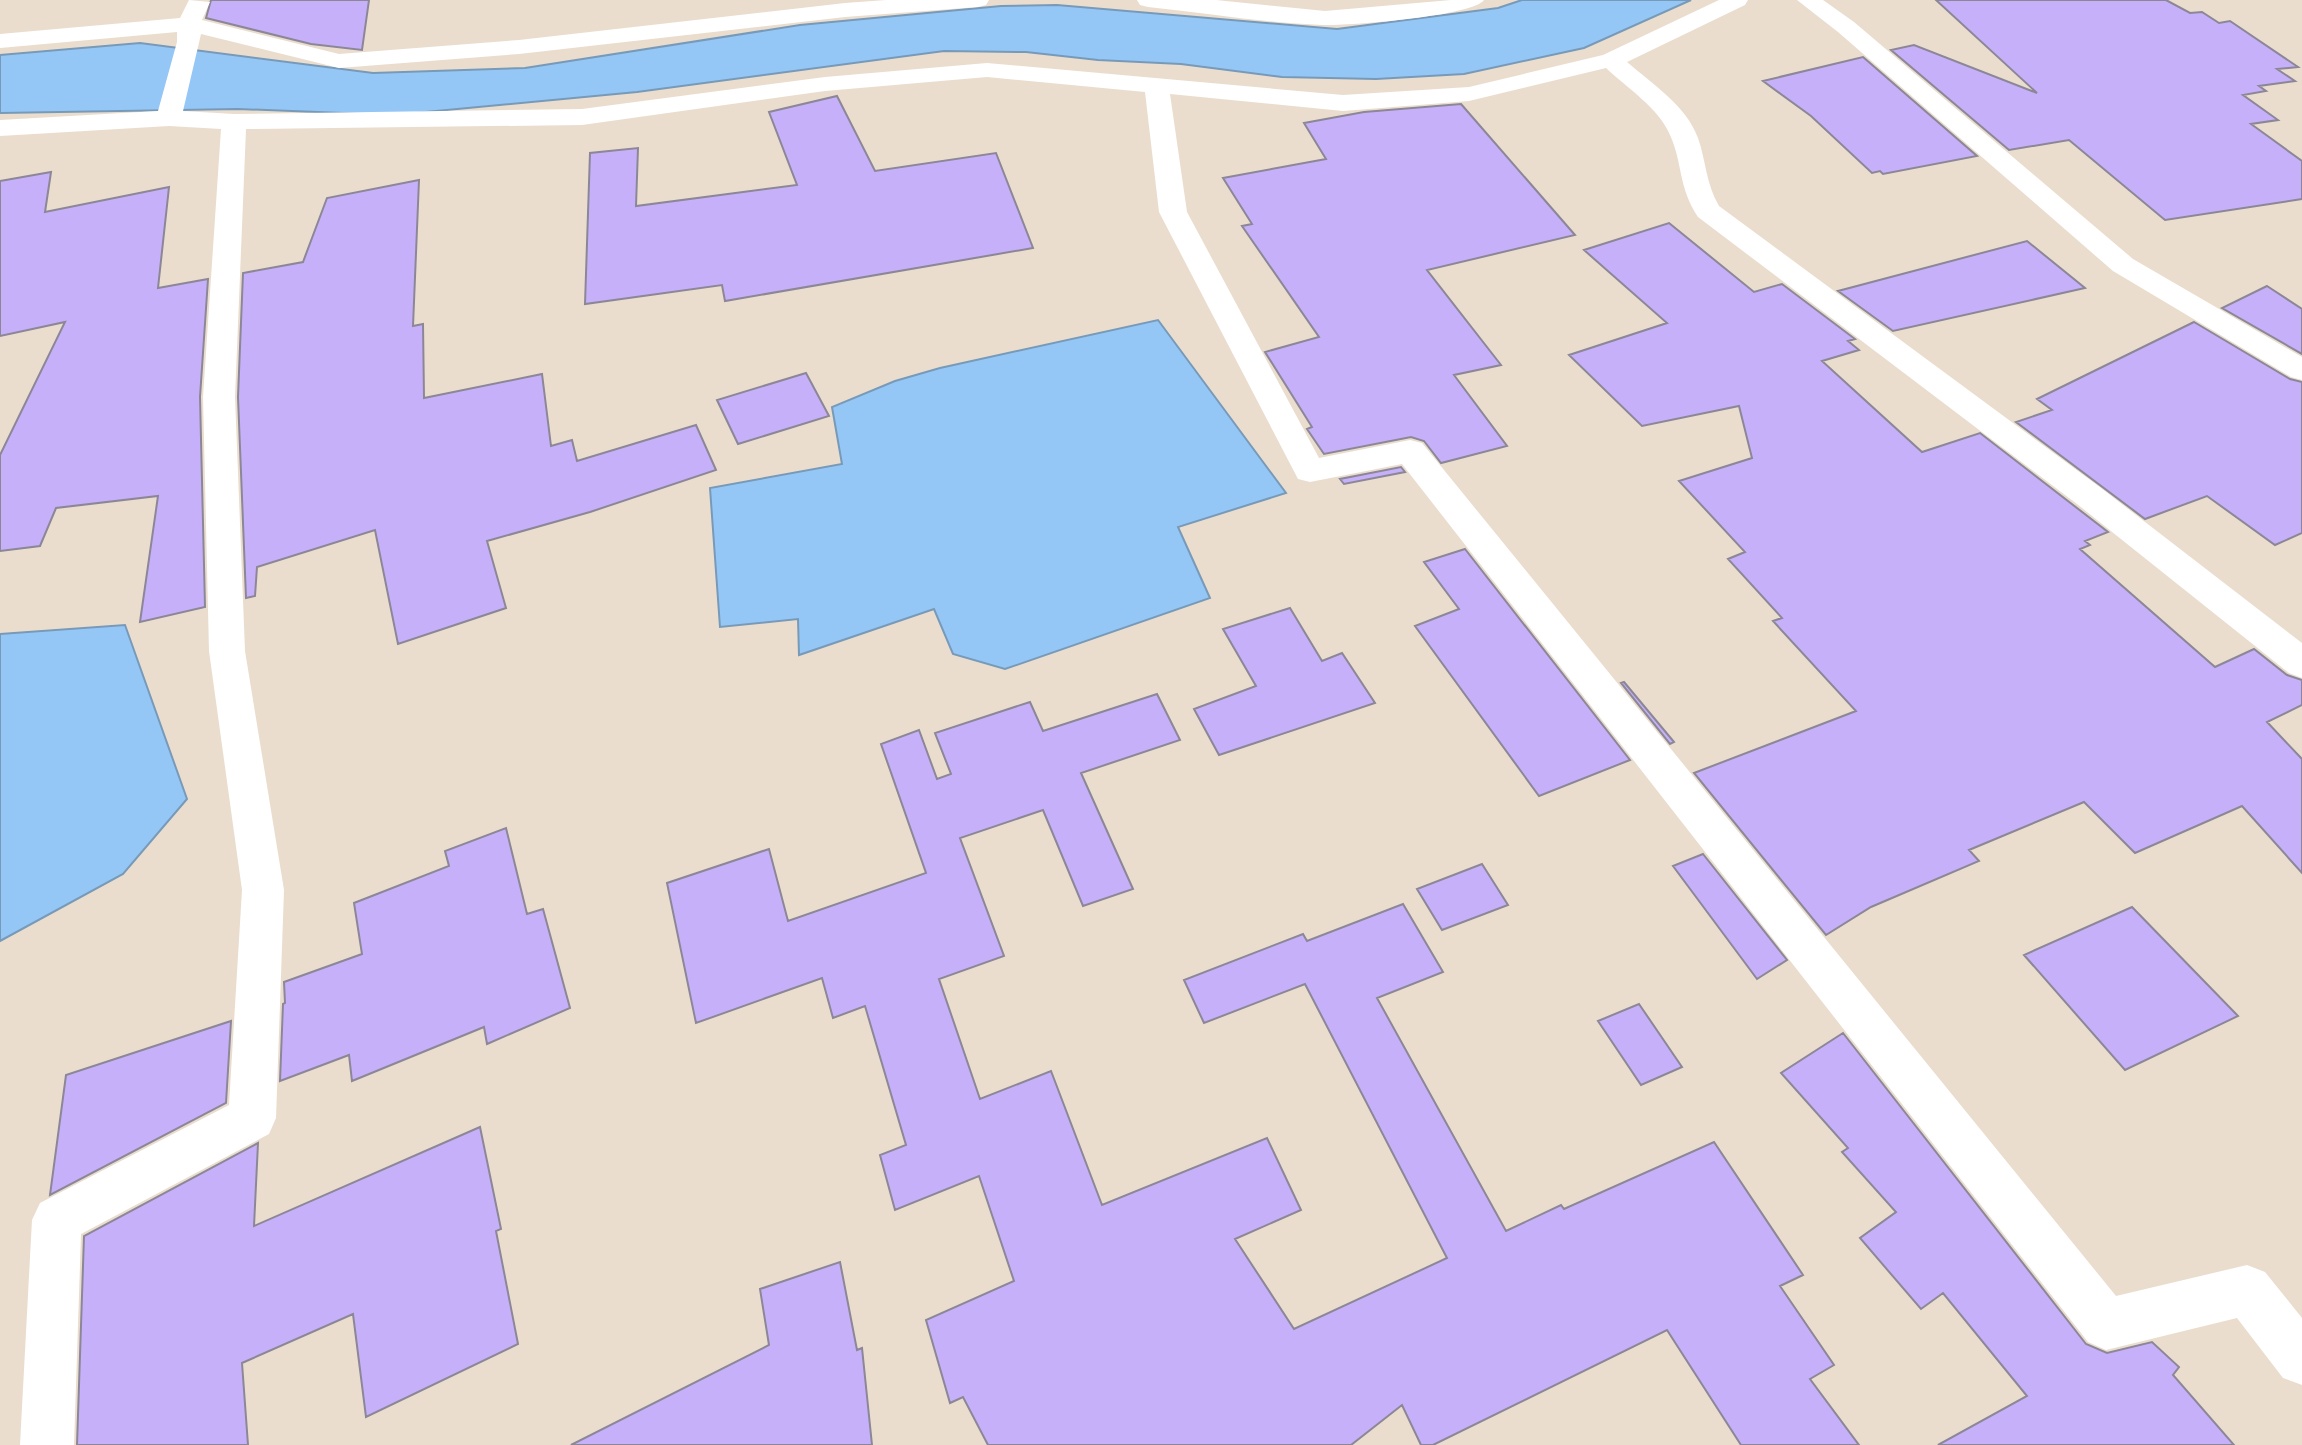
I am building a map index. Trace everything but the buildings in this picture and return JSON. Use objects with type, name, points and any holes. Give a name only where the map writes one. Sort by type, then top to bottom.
[{"type":"street","points":[[170,115],[189,33],[200,0]]},
{"type":"street","points":[[0,41],[189,33],[339,61],[519,47],[832,12],[978,0]]},
{"type":"street","points":[[1148,0],[1325,18],[1453,7],[1473,0]]},
{"type":"street","points":[[0,128],[170,115],[234,122],[582,117],[825,83],[987,69],[1343,103],[1469,94],[1611,61],[1737,0]]},
{"type":"street","points":[[1808,0],[1846,27],[2123,265],[2302,370]]},
{"type":"street","points":[[1611,61],[1675,118],[1685,138],[1697,192],[1708,211],[2089,496],[2302,663]]},
{"type":"street","points":[[1156,85],[1173,212],[1310,471],[1410,451],[2106,1324],[2247,1290],[2302,1359]]},
{"type":"street","points":[[47,1445],[57,1220],[252,1118],[263,890],[226,651],[219,397],[234,122]]},
{"type":"water","points":[[1522,0],[1691,0],[1584,48],[1464,74],[1376,79],[1282,77],[1181,64],[1098,60],[1026,52],[944,51],[637,92],[394,115],[238,109],[0,113],[0,55],[140,43],[373,73],[525,68],[800,25],[1001,6],[1057,5],[1337,29],[1498,8]]},
{"type":"water","points":[[1158,320],[1286,493],[1178,527],[1210,598],[1005,669],[953,654],[934,609],[799,655],[798,619],[720,627],[710,488],[842,464],[832,407],[895,381],[940,368]]},
{"type":"water","points":[[125,625],[187,799],[123,874],[0,941],[0,634]]}]
